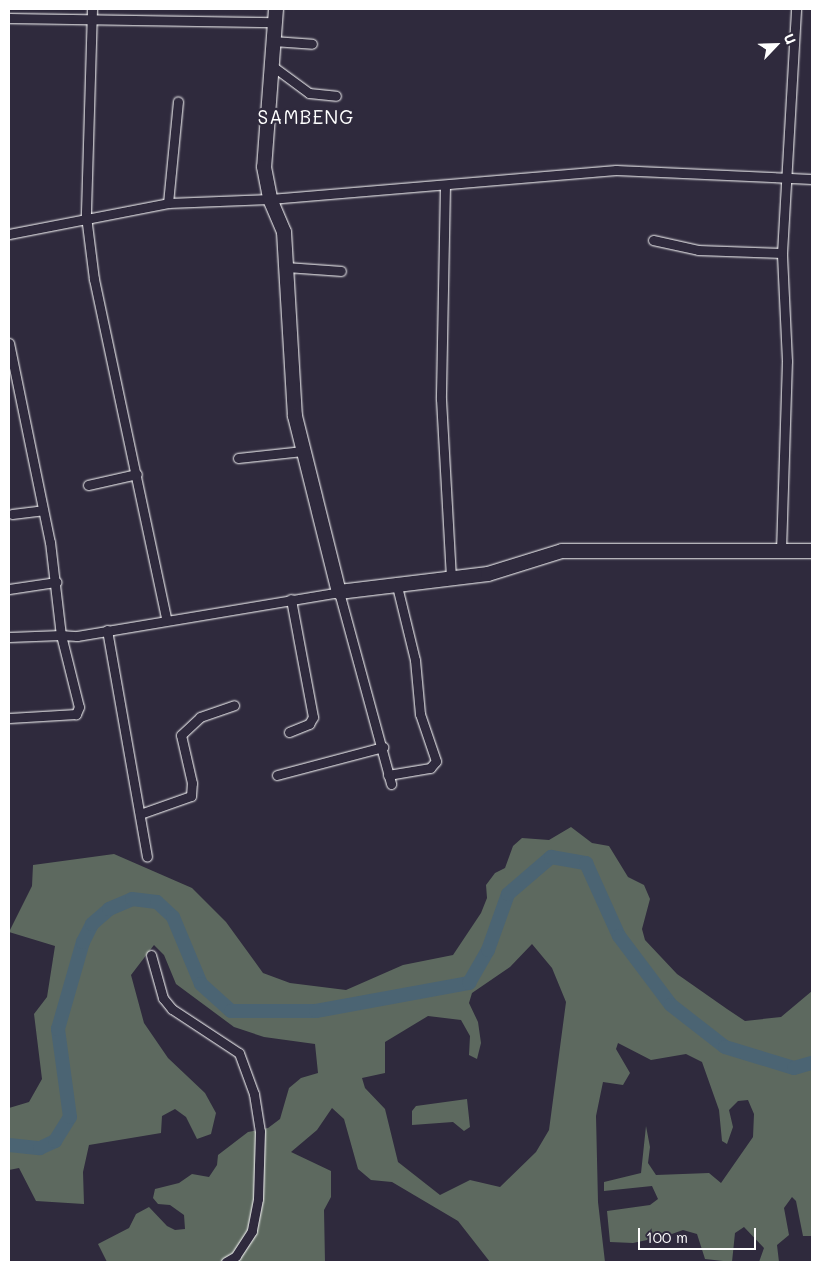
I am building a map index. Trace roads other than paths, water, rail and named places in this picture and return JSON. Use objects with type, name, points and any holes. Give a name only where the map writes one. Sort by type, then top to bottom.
[{"type":"street","points":[[781,551],[787,361],[782,253],[796,9]]},
{"type":"street","points":[[92,13],[86,216],[94,279],[137,474],[166,618]]},
{"type":"street","points":[[9,18],[92,13],[276,16],[264,153],[270,199],[284,232],[293,392],[303,451],[389,779],[430,768],[436,761],[420,714],[413,652],[396,582]]},
{"type":"street","points":[[273,41],[312,44]]},
{"type":"street","points":[[271,65],[309,93],[336,96]]},
{"type":"street","points":[[168,203],[178,100]]},
{"type":"street","points":[[9,234],[86,216],[168,203],[270,199],[616,170],[812,179]]},
{"type":"street","points":[[445,185],[441,399],[451,577]]},
{"type":"street","points":[[653,240],[698,250],[782,253]]},
{"type":"street","points":[[287,267],[341,271]]},
{"type":"street","points":[[9,342],[56,582],[61,635],[79,711],[9,718]]},
{"type":"street","points":[[238,458],[303,451]]},
{"type":"street","points":[[88,485],[137,474]]},
{"type":"street","points":[[12,514],[43,510]]},
{"type":"street","points":[[9,637],[61,635],[107,630],[166,618],[396,582],[488,574],[562,551],[812,551]]},
{"type":"street","points":[[9,590],[56,582]]},
{"type":"street","points":[[289,732],[309,724],[313,717],[291,599]]},
{"type":"street","points":[[107,630],[147,856]]},
{"type":"street","points":[[140,814],[191,796],[192,783],[181,735],[200,717],[234,705]]},
{"type":"street","points":[[277,775],[382,747]]},
{"type":"street","points":[[152,955],[163,998],[172,1008],[239,1053],[254,1094],[260,1131],[258,1199],[252,1231],[236,1256],[226,1262]]},
{"type":"waterway","points":[[9,1145],[40,1148],[55,1141],[70,1117],[58,1029],[83,942],[92,924],[109,909],[132,899],[157,902],[173,917],[201,984],[231,1011],[316,1011],[469,983],[488,950],[508,894],[551,857],[586,863],[619,936],[671,1005],[725,1047],[794,1068],[812,1063]]},
{"type":"district","name":"SAMBENG","points":[[306,117]]}]
